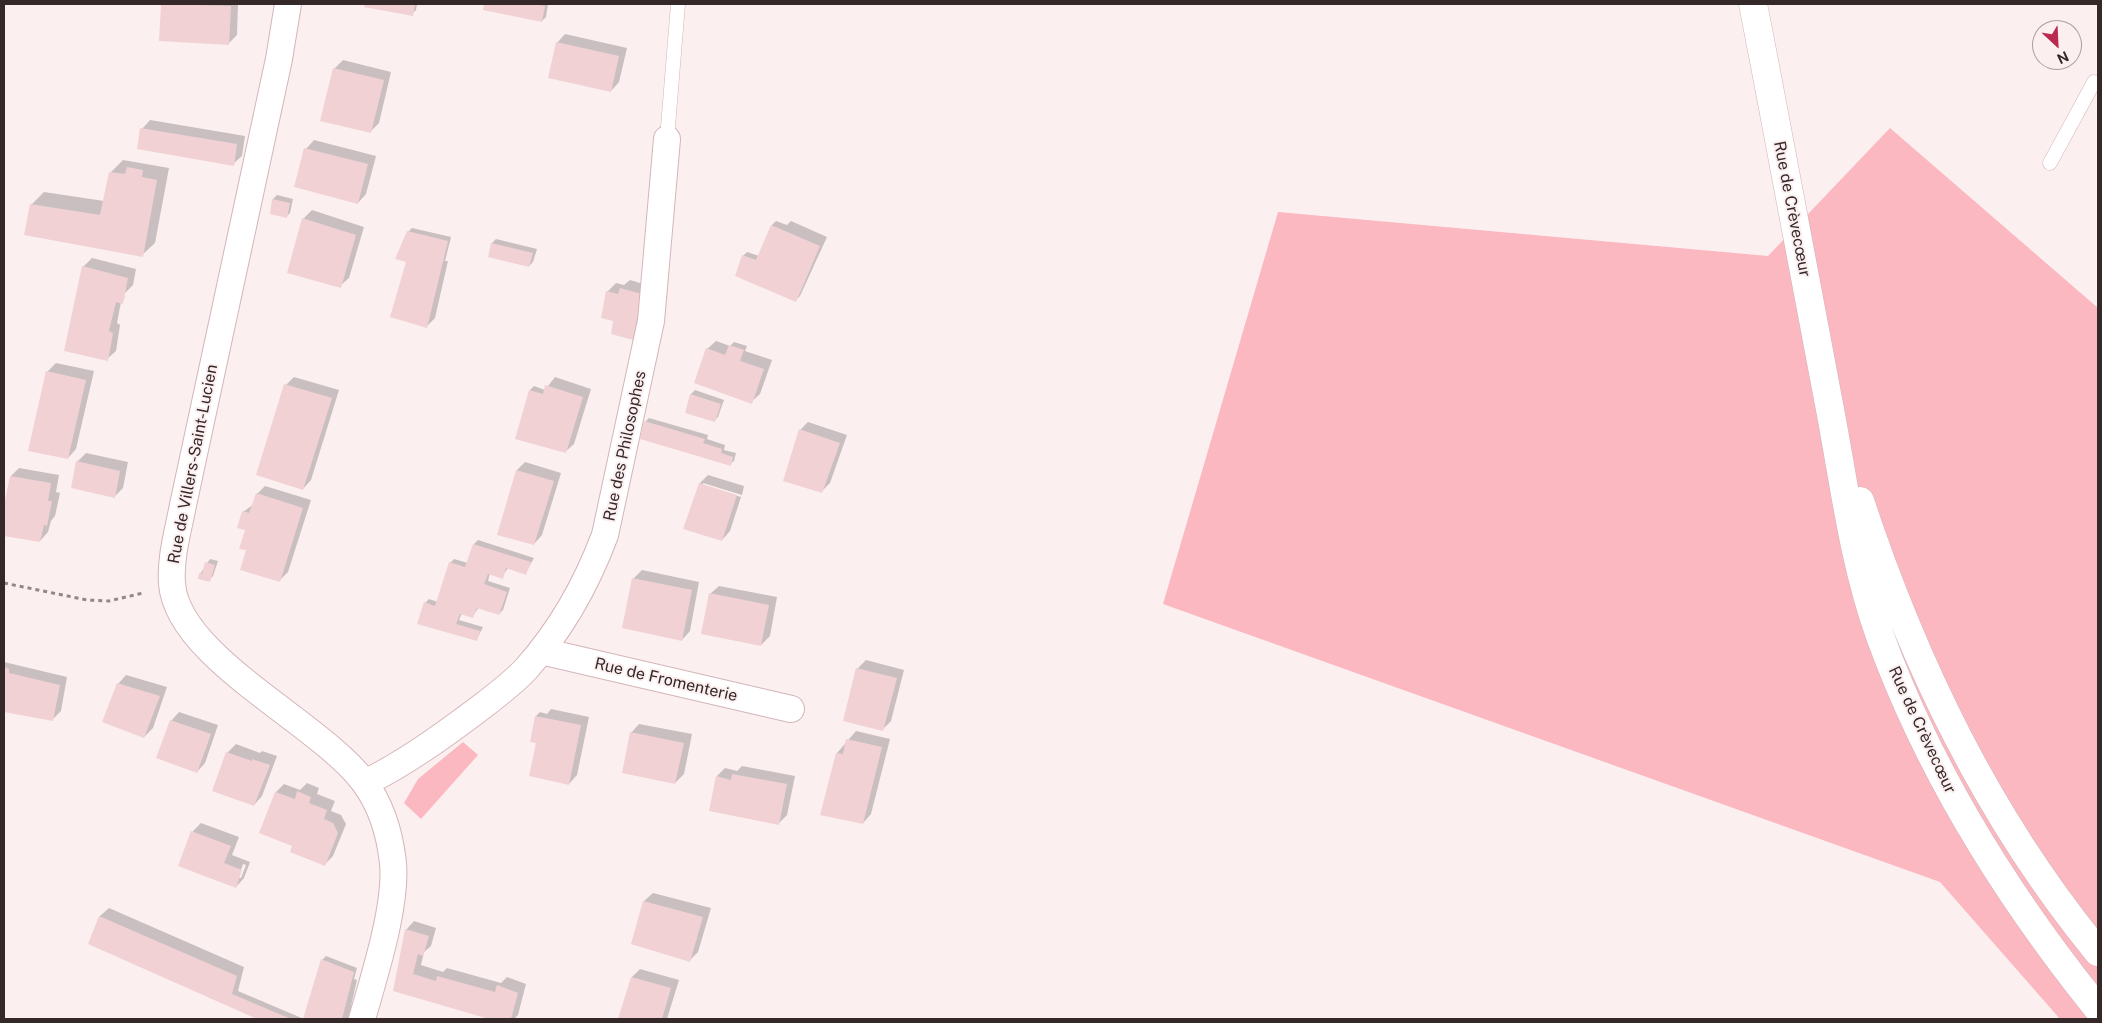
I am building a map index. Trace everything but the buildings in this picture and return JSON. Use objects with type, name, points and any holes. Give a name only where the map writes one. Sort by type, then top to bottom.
[{"type":"main road","name":"Rue de Crèvecœur","points":[[1753,4],[1832,414],[1855,550],[1879,634],[1911,716],[1942,778],[1978,842],[2039,933],[2098,1009]]},
{"type":"main road","name":"Rue de Crèvecœur","points":[[1832,414],[1892,591],[1937,698],[2006,823],[2059,902],[2098,952]]},
{"type":"street","name":"Rue de Villers-Saint-Lucien","points":[[288,4],[279,59],[183,505],[172,567],[172,585],[184,619],[195,636],[213,654],[332,748],[364,783],[376,803],[384,823],[393,865],[392,886],[385,928],[362,1019]]},
{"type":"street","name":"Rue des Philosophes","points":[[364,783],[392,770],[442,737],[505,689],[541,651],[584,584],[605,535],[651,321],[667,139]]},
{"type":"street","name":"Rue de Fromenterie","points":[[541,651],[791,709]]},
{"type":"lane","name":"Rue des Philosophes","points":[[667,139],[678,4]]},
{"type":"lane","points":[[2050,163],[2094,82],[2098,84]]},
{"type":"path","points":[[4,583],[88,600],[109,601],[172,585]]},
{"type":"shaded area","points":[[1890,128],[2098,308],[2098,1019],[2060,1019],[1940,882],[1163,604],[1278,212],[1768,256]]},
{"type":"shaded area","points":[[463,742],[478,755],[421,819],[404,803],[418,779]]}]
